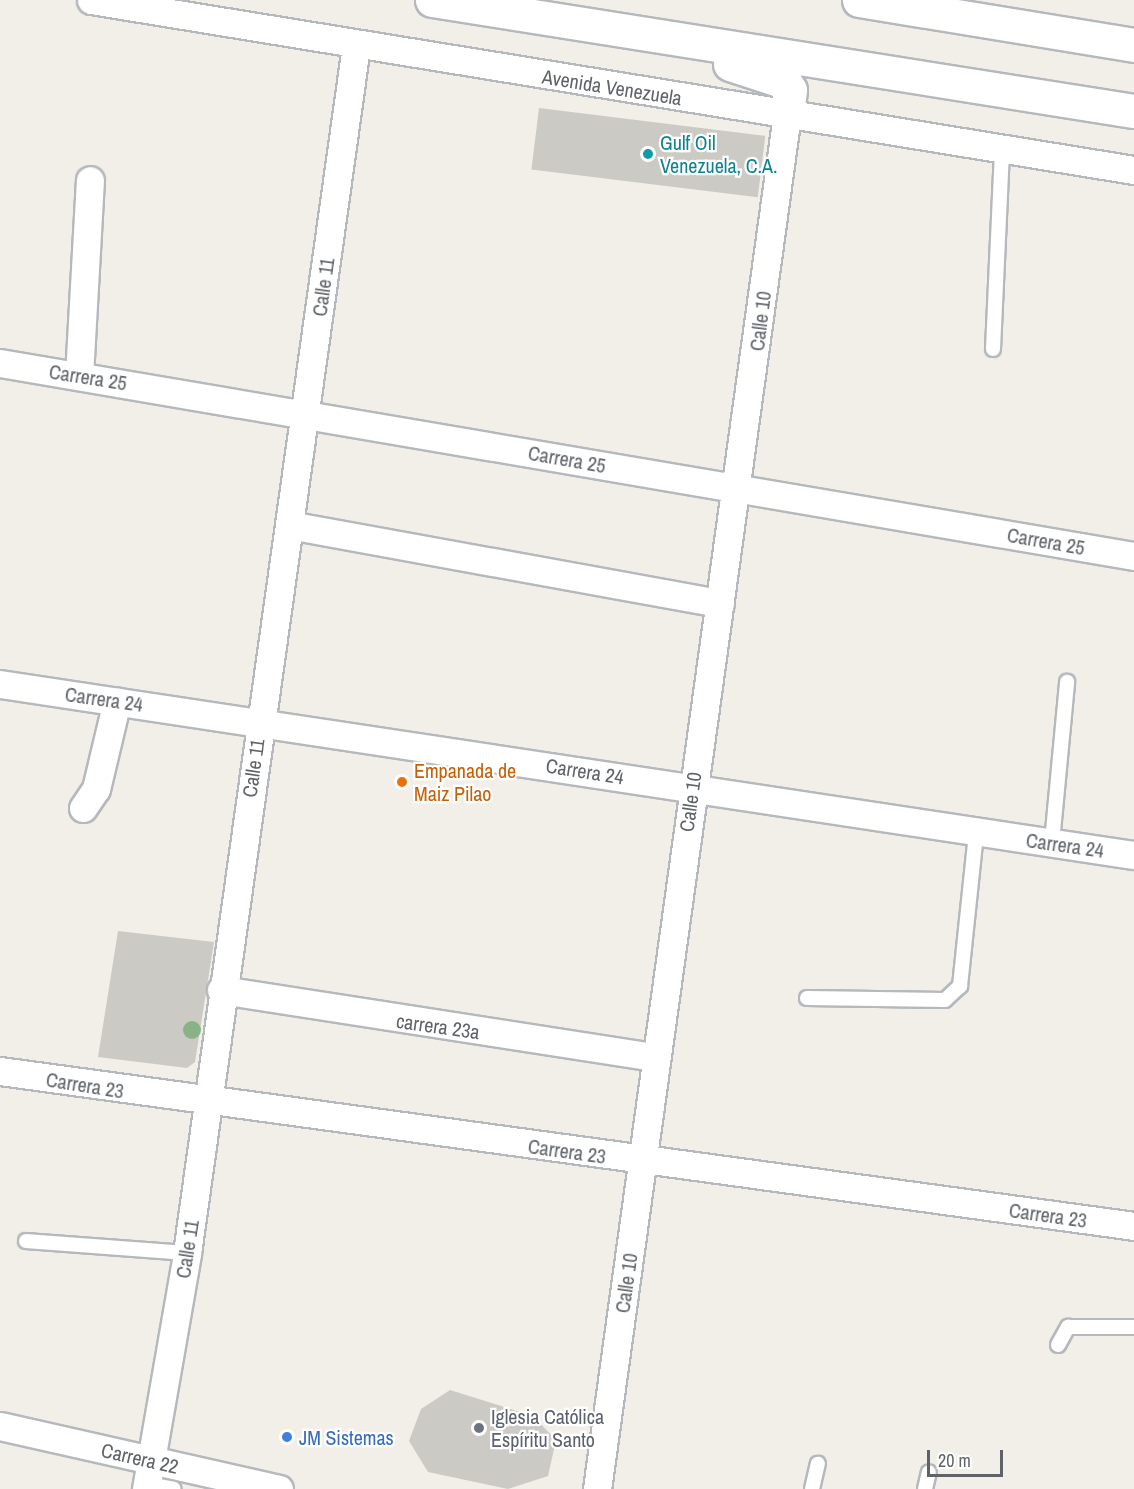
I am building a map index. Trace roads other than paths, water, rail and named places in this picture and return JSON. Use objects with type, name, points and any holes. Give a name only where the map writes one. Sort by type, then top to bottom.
[{"type":"street","name":"Avenida Venezuela","points":[[91,0],[356,46],[1134,170]]},
{"type":"street","points":[[432,0],[654,33],[1134,111]]},
{"type":"street","points":[[859,0],[1134,45]]},
{"type":"street","points":[[654,33],[680,50],[773,74],[790,90],[787,115]]},
{"type":"street","name":"Calle 11","points":[[147,1478],[187,1253],[221,990],[356,46]]},
{"type":"street","name":"Calle 10","points":[[597,1489],[692,787],[738,488],[787,115]]},
{"type":"street","points":[[79,376],[90,180]]},
{"type":"street","name":"Carrera 25","points":[[0,363],[1134,556]]},
{"type":"street","points":[[289,525],[720,603]]},
{"type":"street","name":"Carrera 24","points":[[0,684],[692,787],[976,833],[1134,855]]},
{"type":"street","points":[[83,808],[96,789],[117,701]]},
{"type":"street","name":"carrera 23a","points":[[221,990],[655,1057]]},
{"type":"street","name":"Carrera 23","points":[[0,1071],[208,1103],[1134,1226]]},
{"type":"street","name":"Carrera 22","points":[[0,1426],[147,1478],[279,1489]]},
{"type":"lane","points":[[993,349],[1002,150]]},
{"type":"lane","points":[[1052,842],[1067,682]]},
{"type":"lane","points":[[807,998],[945,1000],[960,986],[976,833]]},
{"type":"lane","points":[[26,1241],[187,1253]]},
{"type":"lane","points":[[1058,1345],[1068,1327],[1134,1326]]},
{"type":"lane","points":[[812,1489],[819,1464]]},
{"type":"lane","points":[[925,1489],[929,1472]]},
{"type":"lane","points":[[147,1478],[174,1489]]},
{"type":"place","name":"Gulf Oil Venezuela, C.A.","points":[[648,154]]},
{"type":"place","name":"Empanada de Maiz Pilao","points":[[402,782]]},
{"type":"place","name":"Iglesia Católica Espíritu Santo","points":[[479,1428]]},
{"type":"place","name":"JM Sistemas","points":[[287,1437]]}]
